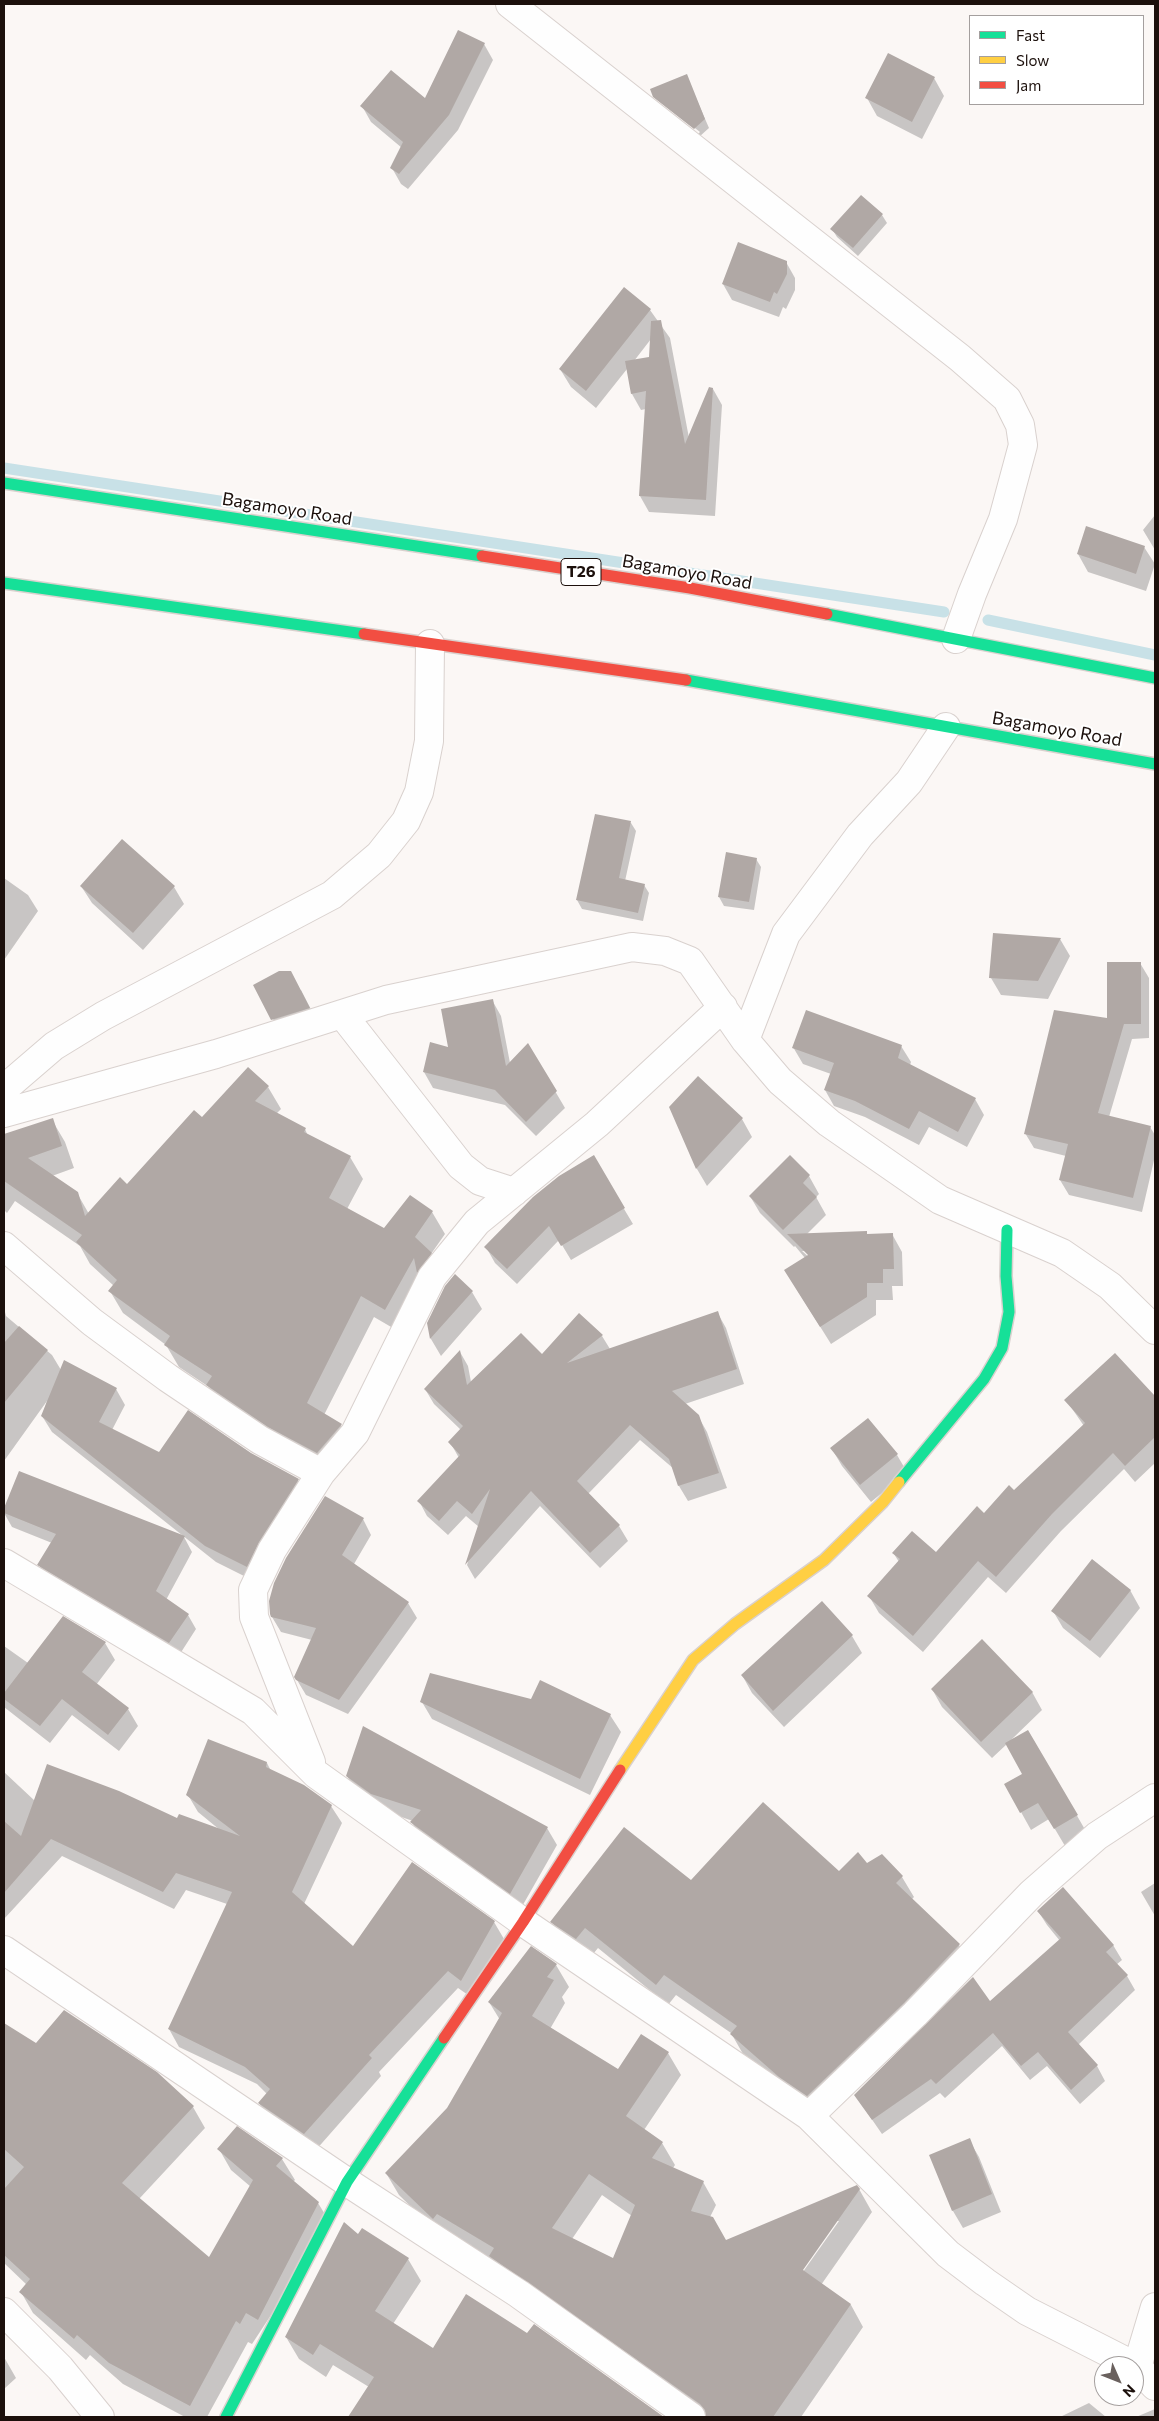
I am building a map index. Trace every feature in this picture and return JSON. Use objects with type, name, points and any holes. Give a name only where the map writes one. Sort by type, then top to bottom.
[{"type":"main road","name":"Bagamoyo Road","points":[[4,482],[690,588],[1155,678]]},
{"type":"main road","name":"Bagamoyo Road","points":[[4,582],[685,680],[1155,764]]},
{"type":"main road","points":[[226,2417],[347,2182],[523,1922],[660,1706],[693,1660],[735,1624],[824,1560],[883,1502],[984,1379],[1002,1348],[1009,1312],[1006,1276],[1007,1230]]},
{"type":"street","points":[[510,4],[960,358],[1007,399],[1020,424],[1023,445],[1003,519],[956,639]]},
{"type":"street","points":[[4,1089],[54,1046],[112,1011],[332,895],[379,855],[406,821],[420,792],[429,741],[430,644]]},
{"type":"street","points":[[745,1040],[786,934],[860,835],[910,782],[946,727]]},
{"type":"street","points":[[4,1113],[216,1054],[386,1000],[632,947],[665,951],[690,961],[745,1040],[780,1081],[829,1123],[940,1200],[1062,1253],[1110,1286],[1155,1330]]},
{"type":"street","points":[[316,1774],[254,1617],[253,1590],[272,1550],[321,1473],[355,1433],[432,1278],[477,1222],[598,1124],[723,1007]]},
{"type":"street","points":[[342,1014],[462,1166],[480,1180],[514,1192]]},
{"type":"street","points":[[4,1246],[92,1322],[168,1378],[260,1440],[321,1473]]},
{"type":"street","points":[[4,1563],[254,1711],[316,1774],[523,1922],[809,2116],[948,2254],[977,2277],[1027,2311],[1146,2377],[1155,2307]]},
{"type":"street","points":[[809,2116],[914,2014],[1032,1893],[1097,1836],[1155,1798]]},
{"type":"street","points":[[4,1950],[347,2182],[519,2294],[691,2417]]},
{"type":"street","points":[[4,2312],[60,2368],[100,2417]]},
{"type":"building","points":[[458,30],[485,43],[449,115],[399,174],[390,168],[403,142],[360,106],[391,70],[425,98]]},
{"type":"building","points":[[888,53],[935,77],[912,122],[865,98]]},
{"type":"building","points":[[687,74],[705,119],[694,129],[653,97],[650,89]]},
{"type":"building","points":[[861,195],[883,214],[853,248],[830,229]]},
{"type":"building","points":[[738,242],[787,261],[787,274],[777,294],[774,292],[770,302],[722,284]]},
{"type":"building","points":[[624,287],[651,309],[586,391],[559,369]]},
{"type":"building","points":[[661,320],[685,444],[709,387],[713,388],[706,500],[639,496],[646,391],[631,394],[625,361],[649,357],[651,321]]},
{"type":"building","points":[[1086,526],[1145,546],[1136,574],[1077,554]]},
{"type":"building","points":[[595,814],[631,821],[619,878],[645,884],[638,913],[576,900]]},
{"type":"building","points":[[122,839],[175,886],[133,933],[80,886]]},
{"type":"building","points":[[726,852],[757,858],[749,902],[718,897]]},
{"type":"building","points":[[993,933],[1061,938],[1038,981],[989,978]]},
{"type":"building","points":[[1107,962],[1141,962],[1141,1024],[1124,1024],[1098,1113],[1151,1126],[1133,1198],[1059,1180],[1068,1144],[1024,1134],[1054,1010],[1107,1018]]},
{"type":"building","points":[[279,971],[291,971],[310,1008],[271,1020],[253,985]]},
{"type":"building","points":[[493,999],[506,1066],[528,1043],[557,1091],[526,1122],[495,1090],[423,1072],[430,1042],[448,1047],[441,1009]]},
{"type":"building","points":[[806,1010],[902,1045],[898,1058],[976,1098],[958,1132],[919,1111],[909,1129],[855,1101],[824,1090],[834,1063],[792,1048]]},
{"type":"building","points":[[248,1067],[269,1086],[255,1101],[306,1128],[304,1132],[351,1156],[329,1198],[384,1228],[410,1195],[433,1211],[415,1237],[432,1253],[417,1273],[414,1258],[385,1310],[361,1296],[307,1403],[342,1424],[317,1453],[268,1427],[206,1385],[212,1376],[164,1345],[170,1336],[108,1291],[117,1280],[76,1242],[82,1235],[4,1181],[4,1134],[53,1118],[62,1146],[28,1158],[78,1192],[85,1216],[120,1177],[127,1184],[194,1110],[202,1117]]},
{"type":"building","points":[[698,1076],[743,1118],[696,1169],[669,1107]]},
{"type":"building","points":[[594,1155],[625,1208],[561,1246],[549,1226],[507,1269],[484,1247],[533,1197],[559,1176]]},
{"type":"building","points":[[790,1155],[810,1175],[803,1183],[817,1197],[783,1230],[749,1196]]},
{"type":"building","points":[[867,1231],[867,1234],[893,1233],[894,1269],[883,1269],[883,1283],[867,1283],[867,1297],[820,1327],[784,1270],[808,1255],[787,1234]]},
{"type":"building","points":[[455,1274],[473,1291],[430,1339],[427,1323],[445,1286]]},
{"type":"building","points":[[718,1311],[737,1369],[672,1391],[699,1415],[719,1473],[678,1486],[669,1459],[630,1425],[577,1481],[620,1525],[590,1553],[531,1491],[465,1565],[490,1489],[472,1514],[457,1501],[439,1521],[417,1501],[460,1455],[448,1442],[463,1426],[424,1389],[460,1350],[467,1385],[521,1333],[542,1354],[579,1313],[603,1335],[567,1363]]},
{"type":"building","points":[[19,1326],[48,1350],[4,1403],[4,1343]]},
{"type":"building","points":[[1115,1353],[1155,1396],[1155,1437],[1125,1466],[1113,1453],[1052,1514],[996,1577],[978,1561],[913,1636],[867,1596],[900,1559],[892,1553],[912,1531],[936,1552],[977,1506],[984,1513],[1009,1485],[1014,1490],[1085,1423],[1064,1400]]},
{"type":"building","points":[[64,1360],[117,1388],[99,1422],[159,1452],[188,1410],[251,1453],[299,1479],[259,1542],[247,1567],[205,1546],[41,1416]]},
{"type":"building","points":[[868,1418],[898,1454],[860,1485],[830,1448]]},
{"type":"building","points":[[19,1471],[185,1536],[156,1591],[189,1614],[169,1643],[37,1565],[56,1534],[4,1513],[4,1508]]},
{"type":"building","points":[[325,1496],[364,1518],[342,1555],[409,1602],[339,1700],[296,1680],[294,1677],[316,1628],[271,1617],[269,1601],[274,1583],[286,1558]]},
{"type":"building","points":[[1092,1559],[1131,1590],[1090,1641],[1051,1611]]},
{"type":"building","points":[[822,1601],[853,1635],[773,1711],[741,1675]]},
{"type":"building","points":[[63,1616],[106,1642],[82,1672],[129,1708],[108,1735],[62,1699],[40,1726],[4,1699],[4,1693]]},
{"type":"building","points":[[982,1639],[1033,1692],[981,1742],[931,1689]]},
{"type":"building","points":[[430,1673],[531,1699],[540,1680],[611,1714],[580,1779],[420,1702]]},
{"type":"building","points":[[363,1726],[548,1827],[510,1894],[410,1822],[421,1810],[371,1794],[346,1776]]},
{"type":"building","points":[[1028,1730],[1078,1815],[1054,1829],[1038,1803],[1020,1813],[1004,1784],[1022,1774],[1005,1743]]},
{"type":"building","points":[[208,1739],[267,1762],[266,1767],[304,1785],[332,1805],[292,1892],[353,1946],[412,1862],[495,1921],[461,1981],[448,1971],[369,2055],[372,2058],[304,2134],[258,2103],[270,2089],[245,2067],[168,2029],[232,1892],[176,1873],[163,1892],[51,1839],[4,1893],[4,1821],[21,1836],[47,1764],[119,1791],[177,1818],[179,1814],[240,1836],[186,1795]]},
{"type":"building","points":[[763,1802],[839,1871],[858,1852],[867,1863],[882,1854],[903,1876],[896,1883],[960,1944],[904,2003],[807,2096],[779,2077],[730,2034],[737,2026],[664,1975],[656,1985],[585,1928],[576,1939],[550,1922],[624,1827],[691,1880]]},
{"type":"building","points":[[1063,1887],[1114,1945],[1106,1952],[1128,1975],[1068,2032],[1098,2065],[1071,2090],[1038,2052],[1021,2066],[993,2033],[936,2084],[931,2079],[872,2120],[854,2095],[973,1977],[990,2001],[1061,1938],[1037,1911]]},
{"type":"building","points":[[531,1946],[557,1964],[547,1977],[554,1980],[532,2016],[618,2069],[641,2034],[669,2052],[626,2116],[663,2142],[652,2158],[704,2181],[691,2211],[713,2217],[726,2240],[857,2185],[860,2189],[803,2270],[851,2304],[773,2417],[706,2417],[705,2410],[700,2404],[489,2256],[494,2248],[437,2214],[433,2219],[385,2173],[447,2108],[502,2013],[488,2002]],"holes":[[[589,2174],[635,2205],[613,2258],[552,2228]]]},
{"type":"building","points":[[64,2010],[157,2072],[194,2106],[122,2183],[209,2257],[253,2180],[217,2149],[237,2126],[283,2158],[276,2166],[319,2202],[258,2320],[246,2313],[240,2324],[236,2321],[190,2406],[109,2363],[77,2335],[74,2339],[19,2292],[30,2279],[4,2255],[4,2189],[24,2167],[4,2149],[4,2023],[36,2043]]},
{"type":"building","points":[[970,2138],[992,2194],[952,2211],[929,2155]]},
{"type":"building","points":[[344,2222],[358,2234],[362,2228],[409,2258],[375,2311],[433,2348],[466,2294],[527,2333],[534,2324],[664,2417],[348,2417],[374,2377],[320,2344],[313,2355],[285,2337]]},
{"type":"waterway","points":[[4,468],[944,612]]},
{"type":"waterway","points":[[988,620],[1155,655]]},
{"type":"traffic: fast","points":[[4,483],[482,556]]},
{"type":"traffic: fast","points":[[4,583],[364,634]]},
{"type":"traffic: fast","points":[[827,614],[1155,678]]},
{"type":"traffic: fast","points":[[686,680],[1155,764]]},
{"type":"traffic: fast","points":[[899,1482],[984,1379],[1002,1348],[1009,1312],[1006,1276],[1007,1230]]},
{"type":"traffic: fast","points":[[226,2417],[347,2182],[444,2038]]},
{"type":"traffic: slow","points":[[620,1770],[693,1660],[735,1624],[824,1560],[883,1502],[899,1482]]},
{"type":"traffic: jam","points":[[482,556],[690,588],[827,614]]},
{"type":"traffic: jam","points":[[364,634],[686,680]]},
{"type":"traffic: jam","points":[[444,2038],[523,1922],[620,1770]]}]
